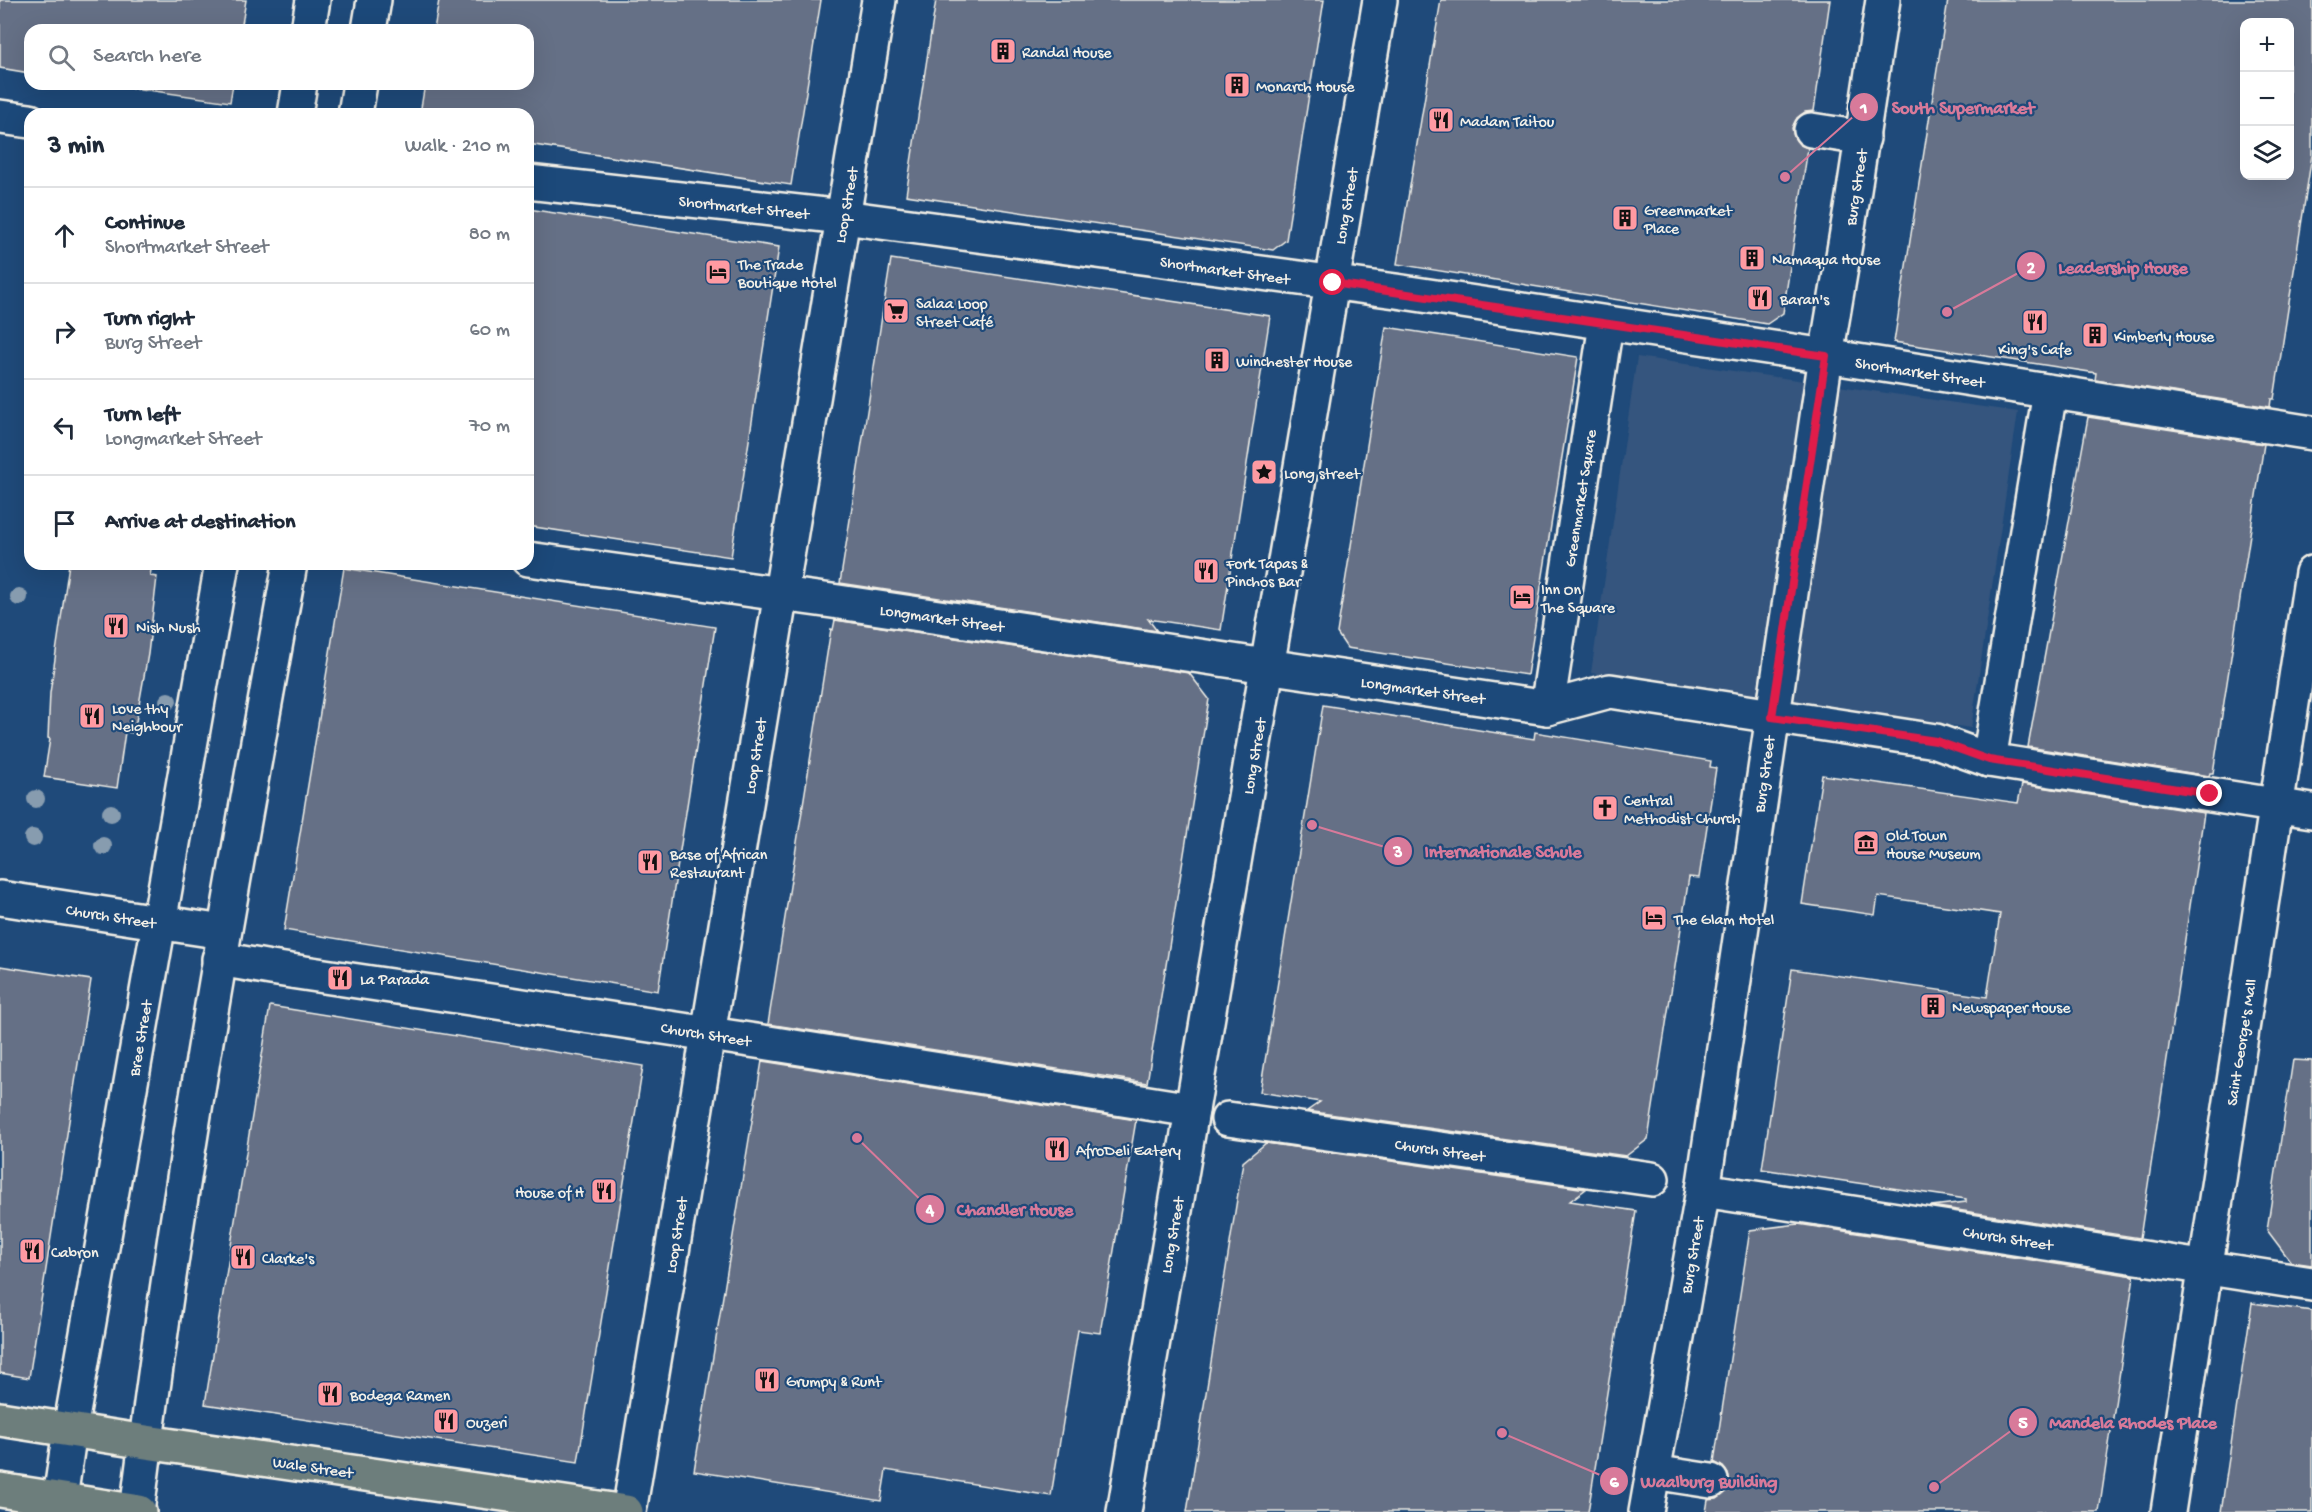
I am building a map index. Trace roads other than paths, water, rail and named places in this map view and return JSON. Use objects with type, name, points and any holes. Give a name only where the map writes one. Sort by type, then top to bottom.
[{"type":"main road","name":"Wale Street","points":[[0,1419],[628,1512]]},
{"type":"main road","points":[[0,1490],[59,1506],[138,1512]]},
{"type":"street","points":[[309,24],[313,0]]},
{"type":"street","points":[[370,24],[374,0]]},
{"type":"street","name":"Loop Street","points":[[628,1512],[879,0]]},
{"type":"street","name":"Long Street","points":[[1124,1512],[1380,0]]},
{"type":"street","name":"Burg Street","points":[[1646,1512],[1703,1190],[1826,356],[1863,138],[1883,0]]},
{"type":"street","points":[[297,108],[299,90]]},
{"type":"street","points":[[356,108],[359,90]]},
{"type":"street","points":[[0,117],[24,120]]},
{"type":"street","points":[[1811,130],[1863,138]]},
{"type":"street","name":"Shortmarket Street","points":[[534,183],[843,217],[1333,283],[1826,356],[2312,433]]},
{"type":"street","name":"Greenmarket Square","points":[[1547,708],[1606,324]]},
{"type":"street","points":[[1991,747],[2050,392]]},
{"type":"street","name":"Longmarket Street","points":[[534,560],[780,593],[1547,708],[1610,691],[1772,717],[1991,747],[2276,806],[2312,811]]},
{"type":"street","name":"Bree Street","points":[[59,1506],[70,1431],[221,570]]},
{"type":"street","points":[[138,1512],[174,1246],[221,945],[289,570]]},
{"type":"street","name":"Saint George's Mall","points":[[2168,1512],[2312,573]]},
{"type":"street","name":"Church Street","points":[[0,898],[159,923],[221,945],[272,968],[1192,1110]]},
{"type":"street","name":"Church Street","points":[[1228,1119],[1652,1179]]},
{"type":"street","name":"Church Street","points":[[1703,1190],[2312,1284]]},
{"type":"street","points":[[1653,1472],[1711,1481]]},
{"type":"place","name":"Randal House","points":[[1003,51]]},
{"type":"place","name":"Monarch House","points":[[1237,85]]},
{"type":"place","name":"Madam Taitou","points":[[1441,120]]},
{"type":"place","name":"South Supermarket","points":[[1785,177]]},
{"type":"place","name":"Greenmarket Place","points":[[1625,218]]},
{"type":"place","name":"Namaqua House","points":[[1752,258]]},
{"type":"place","name":"The Trade Boutique Hotel","points":[[718,272]]},
{"type":"place","name":"Baran's","points":[[1760,298]]},
{"type":"place","name":"Salaa Loop Street Café","points":[[896,311]]},
{"type":"place","name":"Leadership House","points":[[1947,312]]},
{"type":"place","name":"King's Cafe","points":[[2035,322]]},
{"type":"place","name":"Kimberly House","points":[[2095,335]]},
{"type":"place","name":"Winchester House","points":[[1217,360]]},
{"type":"place","name":"Long street","points":[[1264,472]]},
{"type":"place","name":"Fork Tapas & Pinchos Bar","points":[[1206,571]]},
{"type":"place","name":"Inn On The Square","points":[[1522,597]]},
{"type":"place","name":"Nish Nush","points":[[116,626]]},
{"type":"place","name":"Love thy Neighbour","points":[[92,716]]},
{"type":"place","name":"Central Methodist Church","points":[[1605,808]]},
{"type":"place","name":"Internationale Schule","points":[[1312,825]]},
{"type":"place","name":"Old Town House Museum","points":[[1866,843]]},
{"type":"place","name":"Base of African Restaurant","points":[[650,862]]},
{"type":"place","name":"The Glam Hotel","points":[[1654,918]]},
{"type":"place","name":"La Parada","points":[[340,978]]},
{"type":"place","name":"Newspaper House","points":[[1933,1006]]},
{"type":"place","name":"Chandler House","points":[[857,1138]]},
{"type":"place","name":"AfroDeli Eatery","points":[[1057,1149]]},
{"type":"place","name":"House of H","points":[[604,1191]]},
{"type":"place","name":"Cabron","points":[[32,1251]]},
{"type":"place","name":"Clarke's","points":[[243,1257]]},
{"type":"place","name":"Grumpy & Runt","points":[[767,1380]]},
{"type":"place","name":"Bodega Ramen","points":[[330,1394]]},
{"type":"place","name":"Ouzeri","points":[[446,1421]]},
{"type":"place","name":"Waalburg Building","points":[[1502,1433]]},
{"type":"place","name":"Mandela Rhodes Place","points":[[1934,1487]]}]
